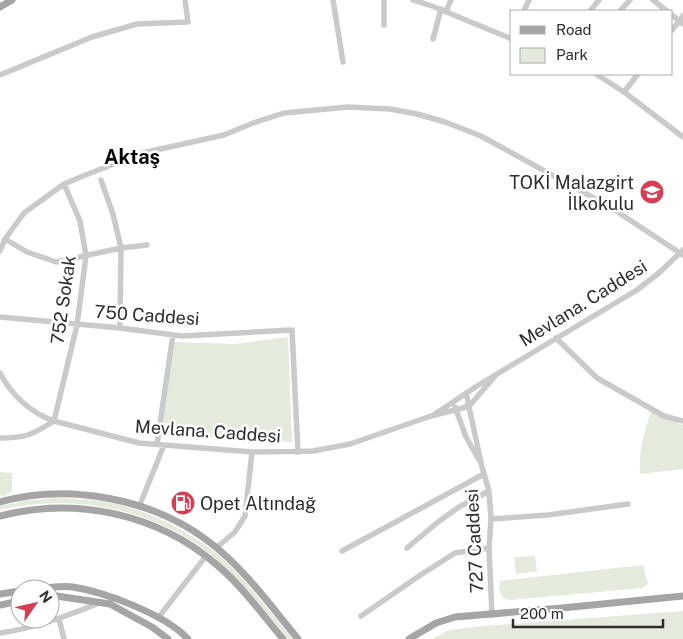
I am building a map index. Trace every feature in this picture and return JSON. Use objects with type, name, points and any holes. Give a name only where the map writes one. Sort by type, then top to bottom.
[{"type":"main road","points":[[0,7],[12,0]]},
{"type":"main road","points":[[0,502],[40,494],[76,494],[108,498],[139,506],[185,526],[216,548],[256,588],[298,639]]},
{"type":"main road","points":[[0,516],[42,508],[80,508],[110,512],[159,529],[185,542],[206,556],[233,580],[283,639]]},
{"type":"main road","points":[[60,588],[72,587],[118,598],[158,618],[183,633],[188,639]]},
{"type":"main road","points":[[409,639],[436,623],[447,619],[683,596]]},
{"type":"main road","points":[[60,597],[110,604],[152,627],[168,639]]},
{"type":"street","points":[[0,75],[92,36],[137,24],[188,22],[185,0]]},
{"type":"street","points":[[333,0],[343,62]]},
{"type":"street","points":[[384,0],[384,25]]},
{"type":"street","points":[[413,0],[433,3],[443,10],[510,38]]},
{"type":"street","points":[[433,39],[443,10],[451,0]]},
{"type":"street","points":[[591,10],[599,0]]},
{"type":"street","points":[[621,10],[630,0]]},
{"type":"street","points":[[653,0],[666,10]]},
{"type":"street","points":[[673,29],[682,20]]},
{"type":"street","points":[[598,75],[624,92],[683,137]]},
{"type":"street","points":[[624,92],[637,75]]},
{"type":"street","points":[[0,251],[2,241],[24,213],[64,184],[142,153],[224,135],[254,122],[284,114],[348,108],[390,110],[445,122],[492,142],[610,207],[682,253]]},
{"type":"street","points":[[101,180],[113,214],[121,248],[120,328]]},
{"type":"street","name":"752 Sokak","points":[[54,421],[77,325],[86,256],[80,221],[64,184]]},
{"type":"street","points":[[2,241],[56,262],[121,248],[147,245]]},
{"type":"street","name":"Mevlana. Caddesi","points":[[431,416],[637,290],[682,253]]},
{"type":"street","name":"750 Caddesi","points":[[0,318],[120,328],[182,336],[292,330],[298,452]]},
{"type":"street","points":[[157,444],[173,335]]},
{"type":"street","points":[[556,338],[597,378],[664,416],[683,421]]},
{"type":"street","name":"Mevlana. Caddesi","points":[[1,377],[26,405],[42,417],[122,439],[164,445],[252,452],[298,452],[350,444],[431,416],[469,406],[494,376]]},
{"type":"street","name":"727 Caddesi","points":[[466,393],[489,491],[492,615]]},
{"type":"street","name":"727 Caddesi","points":[[452,403],[457,410],[466,437],[482,467]]},
{"type":"street","points":[[0,438],[21,438],[38,431],[54,421]]},
{"type":"street","points":[[139,506],[164,445]]},
{"type":"street","points":[[216,548],[235,532],[245,516],[252,452]]},
{"type":"street","points":[[342,551],[484,474]]},
{"type":"street","points":[[407,548],[438,522],[489,491]]},
{"type":"street","points":[[491,519],[558,514],[628,504]]},
{"type":"street","points":[[361,616],[455,553],[489,548]]},
{"type":"street","points":[[158,618],[206,556]]},
{"type":"street","points":[[60,619],[99,603]]},
{"type":"street","points":[[60,623],[64,639]]},
{"type":"street","points":[[0,633],[27,629]]},
{"type":"green space","points":[[288,337],[292,442],[161,434],[175,342],[234,344]]},
{"type":"green space","points":[[651,412],[683,425],[683,469],[640,474],[642,443]]},
{"type":"green space","points":[[0,472],[12,473],[12,491],[3,496],[0,495]]},
{"type":"green space","points":[[56,498],[96,500],[118,504],[150,515],[195,538],[232,567],[293,639],[288,639],[246,588],[217,560],[194,542],[169,528],[115,509],[86,504],[28,505],[0,510],[0,506],[24,501]]},
{"type":"green space","points":[[535,556],[537,571],[516,574],[514,557]]},
{"type":"green space","points":[[643,565],[648,584],[642,588],[510,600],[503,598],[499,589],[500,581]]},
{"type":"green space","points":[[683,611],[683,639],[432,639],[449,630],[483,626]]},
{"type":"place","name":"TOKİ Malazgirt İlkokulu","points":[[652,192]]},
{"type":"place","name":"Opet Altındağ","points":[[183,503]]},
{"type":"district","name":"Aktaş","points":[[132,157]]}]
